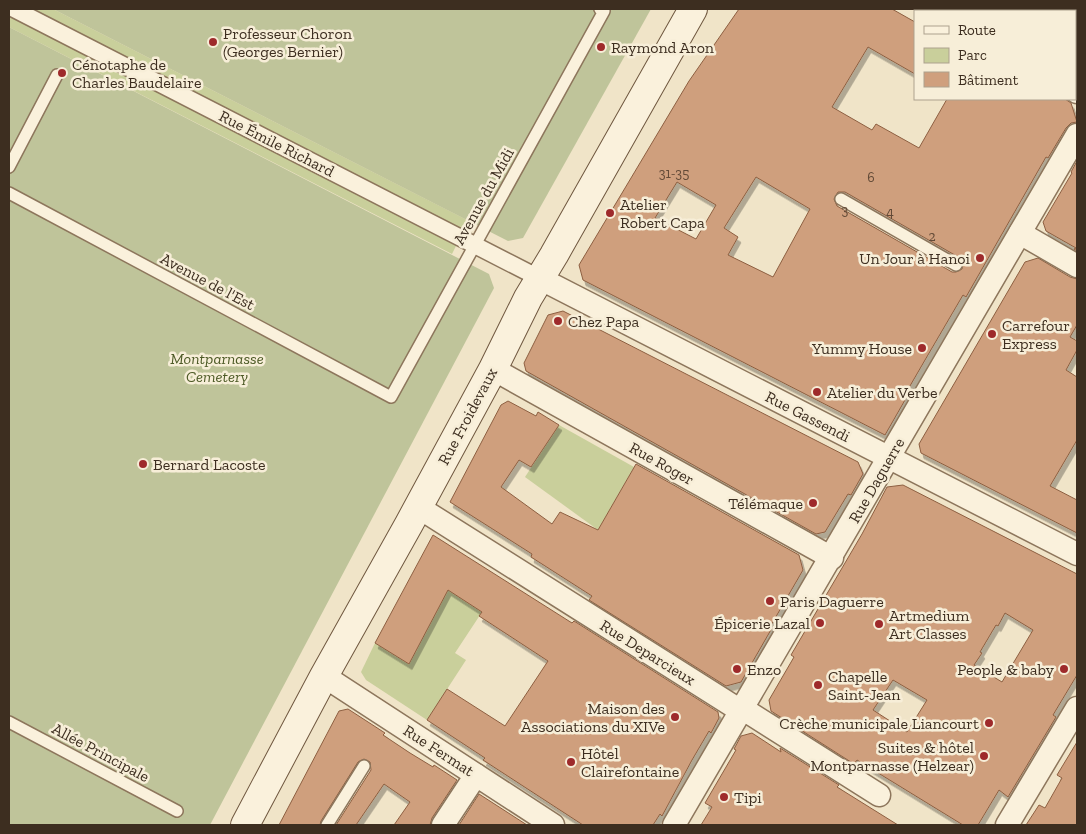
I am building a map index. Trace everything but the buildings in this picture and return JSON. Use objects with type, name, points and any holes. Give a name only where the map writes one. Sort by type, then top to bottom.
[{"type":"main road","name":"Rue Froidevaux","points":[[245,825],[324,676],[493,368],[539,278],[554,256],[693,9]]},
{"type":"street","name":"Rue Émile Richard","points":[[14,9],[539,278]]},
{"type":"street","name":"Rue Daguerre","points":[[674,825],[832,558],[889,456],[1077,135]]},
{"type":"street","points":[[1020,233],[1077,266]]},
{"type":"street","name":"Rue Gassendi","points":[[539,278],[1077,554]]},
{"type":"street","name":"Rue Roger","points":[[493,368],[832,558]]},
{"type":"street","name":"Rue Deparcieux","points":[[418,507],[879,795]]},
{"type":"street","name":"Rue Fermat","points":[[324,676],[553,825]]},
{"type":"street","points":[[1007,825],[1077,708]]},
{"type":"street","points":[[443,825],[476,775]]},
{"type":"lane","name":"Avenue du Midi","points":[[391,397],[602,10]]},
{"type":"lane","points":[[9,168],[57,75]]},
{"type":"lane","name":"Avenue de l'Est","points":[[9,193],[391,397]]},
{"type":"lane","points":[[841,199],[956,265]]},
{"type":"lane","name":"Allée Principale","points":[[9,722],[177,811]]},
{"type":"lane","points":[[327,825],[364,766]]},
{"type":"green space","points":[[31,9],[53,9],[469,221],[464,230]]},
{"type":"green space","points":[[53,9],[651,9],[523,238],[508,241]]},
{"type":"green space","points":[[9,14],[457,244],[452,254],[9,27]]},
{"type":"green space","name":"Montparnasse Cemetery","points":[[9,27],[489,274],[494,288],[210,825],[9,825]]},
{"type":"green space","points":[[559,425],[634,467],[598,530],[525,477]]},
{"type":"green space","points":[[444,586],[482,612],[455,653],[466,660],[427,720],[366,680],[361,672],[375,643],[409,664],[444,597]]},
{"type":"place","name":"Professeur Choron (Georges Bernier)","points":[[213,42]]},
{"type":"place","name":"Raymond Aron","points":[[601,47]]},
{"type":"place","name":"Cénotaphe de Charles Baudelaire","points":[[62,73]]},
{"type":"place","name":"Atelier Robert Capa","points":[[610,213]]},
{"type":"place","name":"Un Jour à Hanoi","points":[[980,258]]},
{"type":"place","name":"Chez Papa","points":[[558,321]]},
{"type":"place","name":"Carrefour Express","points":[[992,334]]},
{"type":"place","name":"Yummy House","points":[[922,348]]},
{"type":"place","name":"Atelier du Verbe","points":[[817,392]]},
{"type":"place","name":"Bernard Lacoste","points":[[143,464]]},
{"type":"place","name":"Télémaque","points":[[813,503]]},
{"type":"place","name":"Paris Daguerre","points":[[770,601]]},
{"type":"place","name":"Épicerie Lazal","points":[[820,623]]},
{"type":"place","name":"Artmedium Art Classes","points":[[879,624]]},
{"type":"place","name":"Enzo","points":[[737,669]]},
{"type":"place","name":"People & baby","points":[[1064,669]]},
{"type":"place","name":"Chapelle Saint-Jean","points":[[818,685]]},
{"type":"place","name":"Maison des Associations du XIVe","points":[[675,717]]},
{"type":"place","name":"Crèche municipale Liancourt","points":[[989,723]]},
{"type":"place","name":"Suites & hôtel Montparnasse (Helzear)","points":[[984,756]]},
{"type":"place","name":"Hôtel Clairefontaine","points":[[571,762]]},
{"type":"place","name":"Tipi","points":[[724,797]]}]
